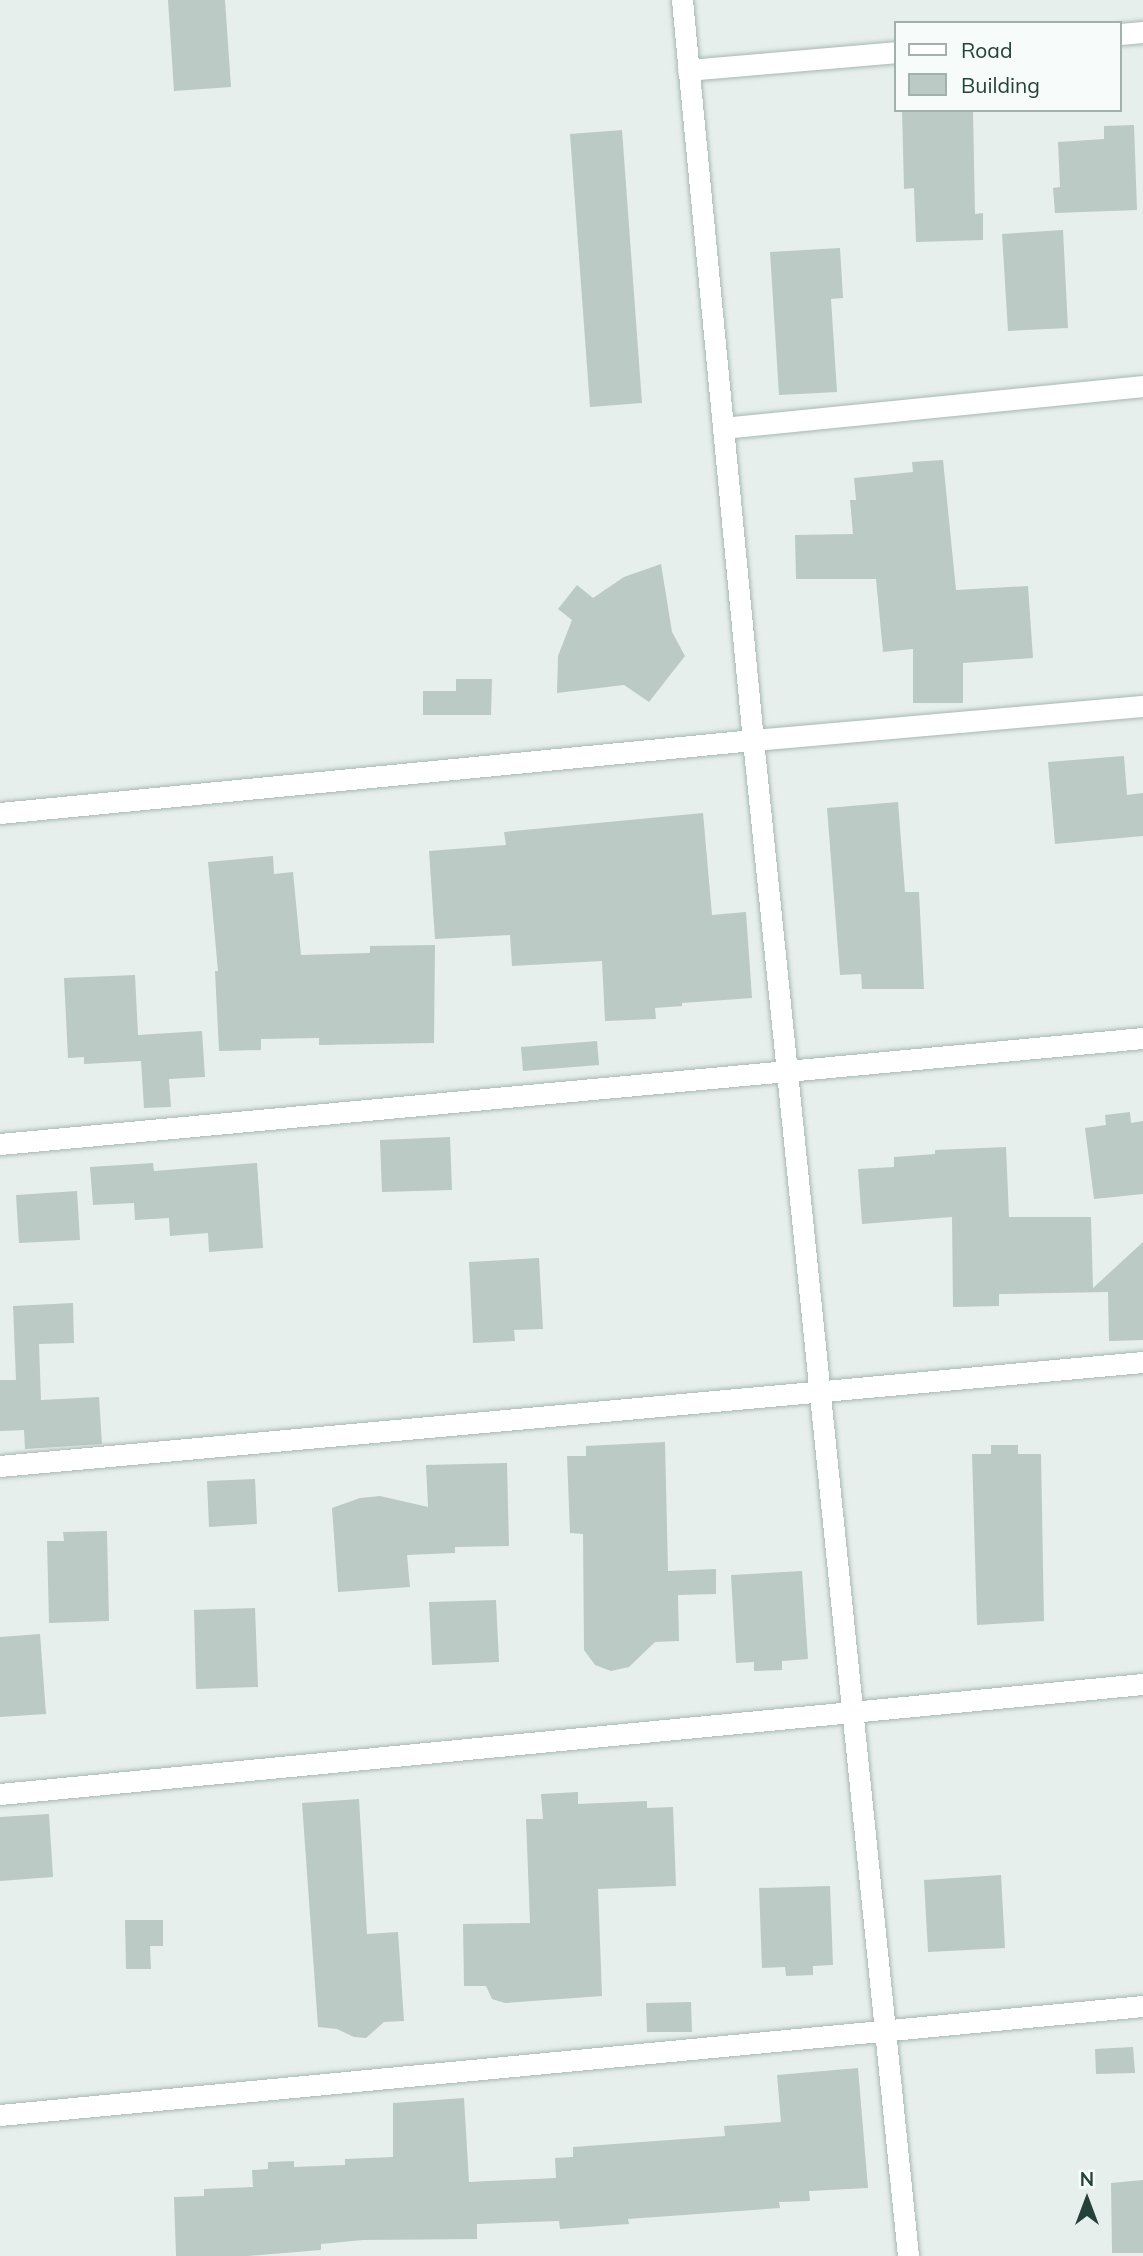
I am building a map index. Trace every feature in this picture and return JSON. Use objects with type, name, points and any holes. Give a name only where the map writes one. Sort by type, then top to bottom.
[{"type":"street","points":[[682,0],[753,740],[908,2256]]},
{"type":"street","points":[[1122,34],[1143,32]]},
{"type":"street","points":[[688,70],[894,52]]},
{"type":"street","points":[[723,428],[1143,386]]},
{"type":"street","points":[[0,813],[753,740],[1143,706]]},
{"type":"street","points":[[0,1144],[1143,1038]]},
{"type":"street","points":[[0,1466],[1143,1362]]},
{"type":"street","points":[[0,1794],[1143,1684]]},
{"type":"street","points":[[0,2115],[1143,2006]]},
{"type":"building","points":[[168,0],[225,0],[231,87],[174,91]]},
{"type":"building","points":[[902,112],[973,112],[975,214],[983,213],[983,240],[916,242],[914,188],[904,189]]},
{"type":"building","points":[[1134,125],[1137,210],[1055,213],[1053,188],[1060,187],[1058,142],[1104,139],[1104,126]]},
{"type":"building","points":[[622,130],[642,403],[590,407],[570,134]]},
{"type":"building","points":[[1063,230],[1068,328],[1008,331],[1002,234]]},
{"type":"building","points":[[840,248],[843,298],[831,299],[837,392],[779,395],[770,252]]},
{"type":"building","points":[[943,460],[956,590],[1028,586],[1033,658],[963,663],[963,703],[913,703],[913,649],[883,652],[876,579],[796,579],[795,535],[853,534],[850,500],[856,500],[854,478],[913,472],[912,462]]},
{"type":"building","points":[[661,564],[672,632],[685,656],[649,702],[624,685],[557,693],[558,656],[572,620],[558,609],[577,585],[593,598],[624,577]]},
{"type":"building","points":[[456,679],[492,679],[491,715],[423,715],[423,691],[456,691]]},
{"type":"building","points":[[1124,756],[1127,795],[1143,793],[1143,836],[1055,844],[1048,762]]},
{"type":"building","points":[[898,802],[905,892],[919,892],[924,989],[862,989],[861,974],[840,975],[827,808]]},
{"type":"building","points":[[703,813],[712,915],[746,912],[752,998],[682,1003],[682,1006],[655,1008],[656,1019],[605,1021],[602,961],[512,966],[510,935],[435,939],[429,851],[506,845],[504,832]]},
{"type":"building","points":[[273,856],[274,874],[293,872],[301,955],[370,953],[370,946],[435,945],[434,1043],[319,1045],[319,1038],[261,1039],[261,1050],[219,1051],[215,971],[218,971],[208,862]]},
{"type":"building","points":[[135,975],[138,1035],[202,1031],[205,1077],[169,1079],[171,1107],[144,1108],[141,1061],[84,1064],[84,1057],[68,1058],[64,978]]},
{"type":"building","points":[[597,1041],[599,1065],[523,1071],[521,1047]]},
{"type":"building","points":[[1130,1112],[1131,1123],[1143,1121],[1143,1194],[1094,1199],[1085,1128],[1106,1125],[1105,1115]]},
{"type":"building","points":[[450,1137],[452,1190],[382,1192],[380,1140]]},
{"type":"building","points":[[1006,1147],[1009,1217],[1091,1217],[1093,1288],[1143,1242],[1143,1340],[1109,1341],[1108,1292],[999,1294],[999,1306],[953,1307],[952,1217],[862,1224],[858,1169],[894,1167],[894,1157],[935,1154],[935,1150]]},
{"type":"building","points":[[153,1163],[154,1171],[257,1163],[263,1248],[209,1252],[208,1233],[170,1236],[169,1218],[135,1220],[134,1203],[93,1205],[90,1167]]},
{"type":"building","points":[[77,1191],[80,1240],[19,1243],[16,1195]]},
{"type":"building","points":[[539,1258],[543,1329],[514,1330],[515,1341],[473,1343],[469,1262]]},
{"type":"building","points":[[73,1303],[74,1343],[39,1344],[41,1400],[99,1397],[102,1444],[25,1449],[24,1430],[0,1431],[0,1380],[16,1380],[13,1306]]},
{"type":"building","points":[[665,1442],[668,1571],[716,1569],[716,1594],[678,1595],[679,1641],[655,1642],[629,1667],[611,1671],[595,1665],[584,1650],[583,1534],[570,1533],[567,1456],[586,1456],[586,1446]]},
{"type":"building","points":[[991,1445],[1018,1445],[1018,1454],[1041,1454],[1044,1621],[977,1625],[972,1454],[991,1454]]},
{"type":"building","points":[[507,1463],[509,1546],[455,1547],[455,1553],[407,1555],[410,1587],[338,1592],[332,1508],[360,1498],[380,1496],[428,1507],[426,1465]]},
{"type":"building","points":[[255,1479],[257,1524],[209,1527],[207,1481]]},
{"type":"building","points":[[107,1531],[109,1621],[49,1623],[47,1541],[64,1541],[63,1532]]},
{"type":"building","points":[[802,1571],[808,1659],[782,1661],[782,1670],[754,1671],[754,1662],[736,1663],[731,1575]]},
{"type":"building","points":[[496,1600],[499,1662],[432,1665],[429,1602]]},
{"type":"building","points":[[255,1608],[258,1687],[196,1689],[194,1610]]},
{"type":"building","points":[[40,1634],[46,1714],[0,1717],[0,1637]]},
{"type":"building","points":[[578,1792],[578,1804],[647,1801],[647,1808],[673,1807],[676,1886],[598,1889],[602,1996],[505,2003],[492,1999],[486,1986],[464,1986],[463,1924],[530,1923],[526,1819],[543,1819],[541,1794]]},
{"type":"building","points":[[359,1799],[367,1934],[398,1932],[404,2021],[384,2022],[366,2038],[354,2037],[337,2029],[318,2027],[302,1803]]},
{"type":"building","points":[[49,1814],[53,1877],[0,1881],[0,1817]]},
{"type":"building","points":[[1001,1875],[1005,1948],[928,1952],[924,1880]]},
{"type":"building","points":[[830,1886],[833,1965],[813,1966],[813,1975],[786,1976],[785,1967],[762,1968],[759,1888]]},
{"type":"building","points":[[125,1920],[163,1920],[163,1946],[150,1946],[151,1969],[126,1969]]},
{"type":"building","points":[[691,2002],[692,2032],[647,2032],[646,2003]]},
{"type":"building","points":[[1133,2047],[1135,2073],[1096,2074],[1095,2049]]},
{"type":"building","points":[[858,2068],[868,2188],[809,2191],[810,2201],[779,2202],[780,2208],[628,2219],[629,2224],[560,2229],[559,2221],[477,2224],[477,2239],[363,2240],[321,2244],[321,2250],[248,2256],[176,2256],[174,2197],[204,2196],[204,2189],[253,2187],[252,2170],[268,2169],[268,2162],[294,2161],[294,2167],[345,2165],[345,2159],[393,2157],[393,2103],[464,2098],[469,2182],[556,2178],[555,2158],[573,2157],[573,2147],[725,2136],[724,2126],[781,2122],[777,2075]]},
{"type":"building","points":[[1143,2180],[1143,2253],[1112,2253],[1111,2183]]}]
